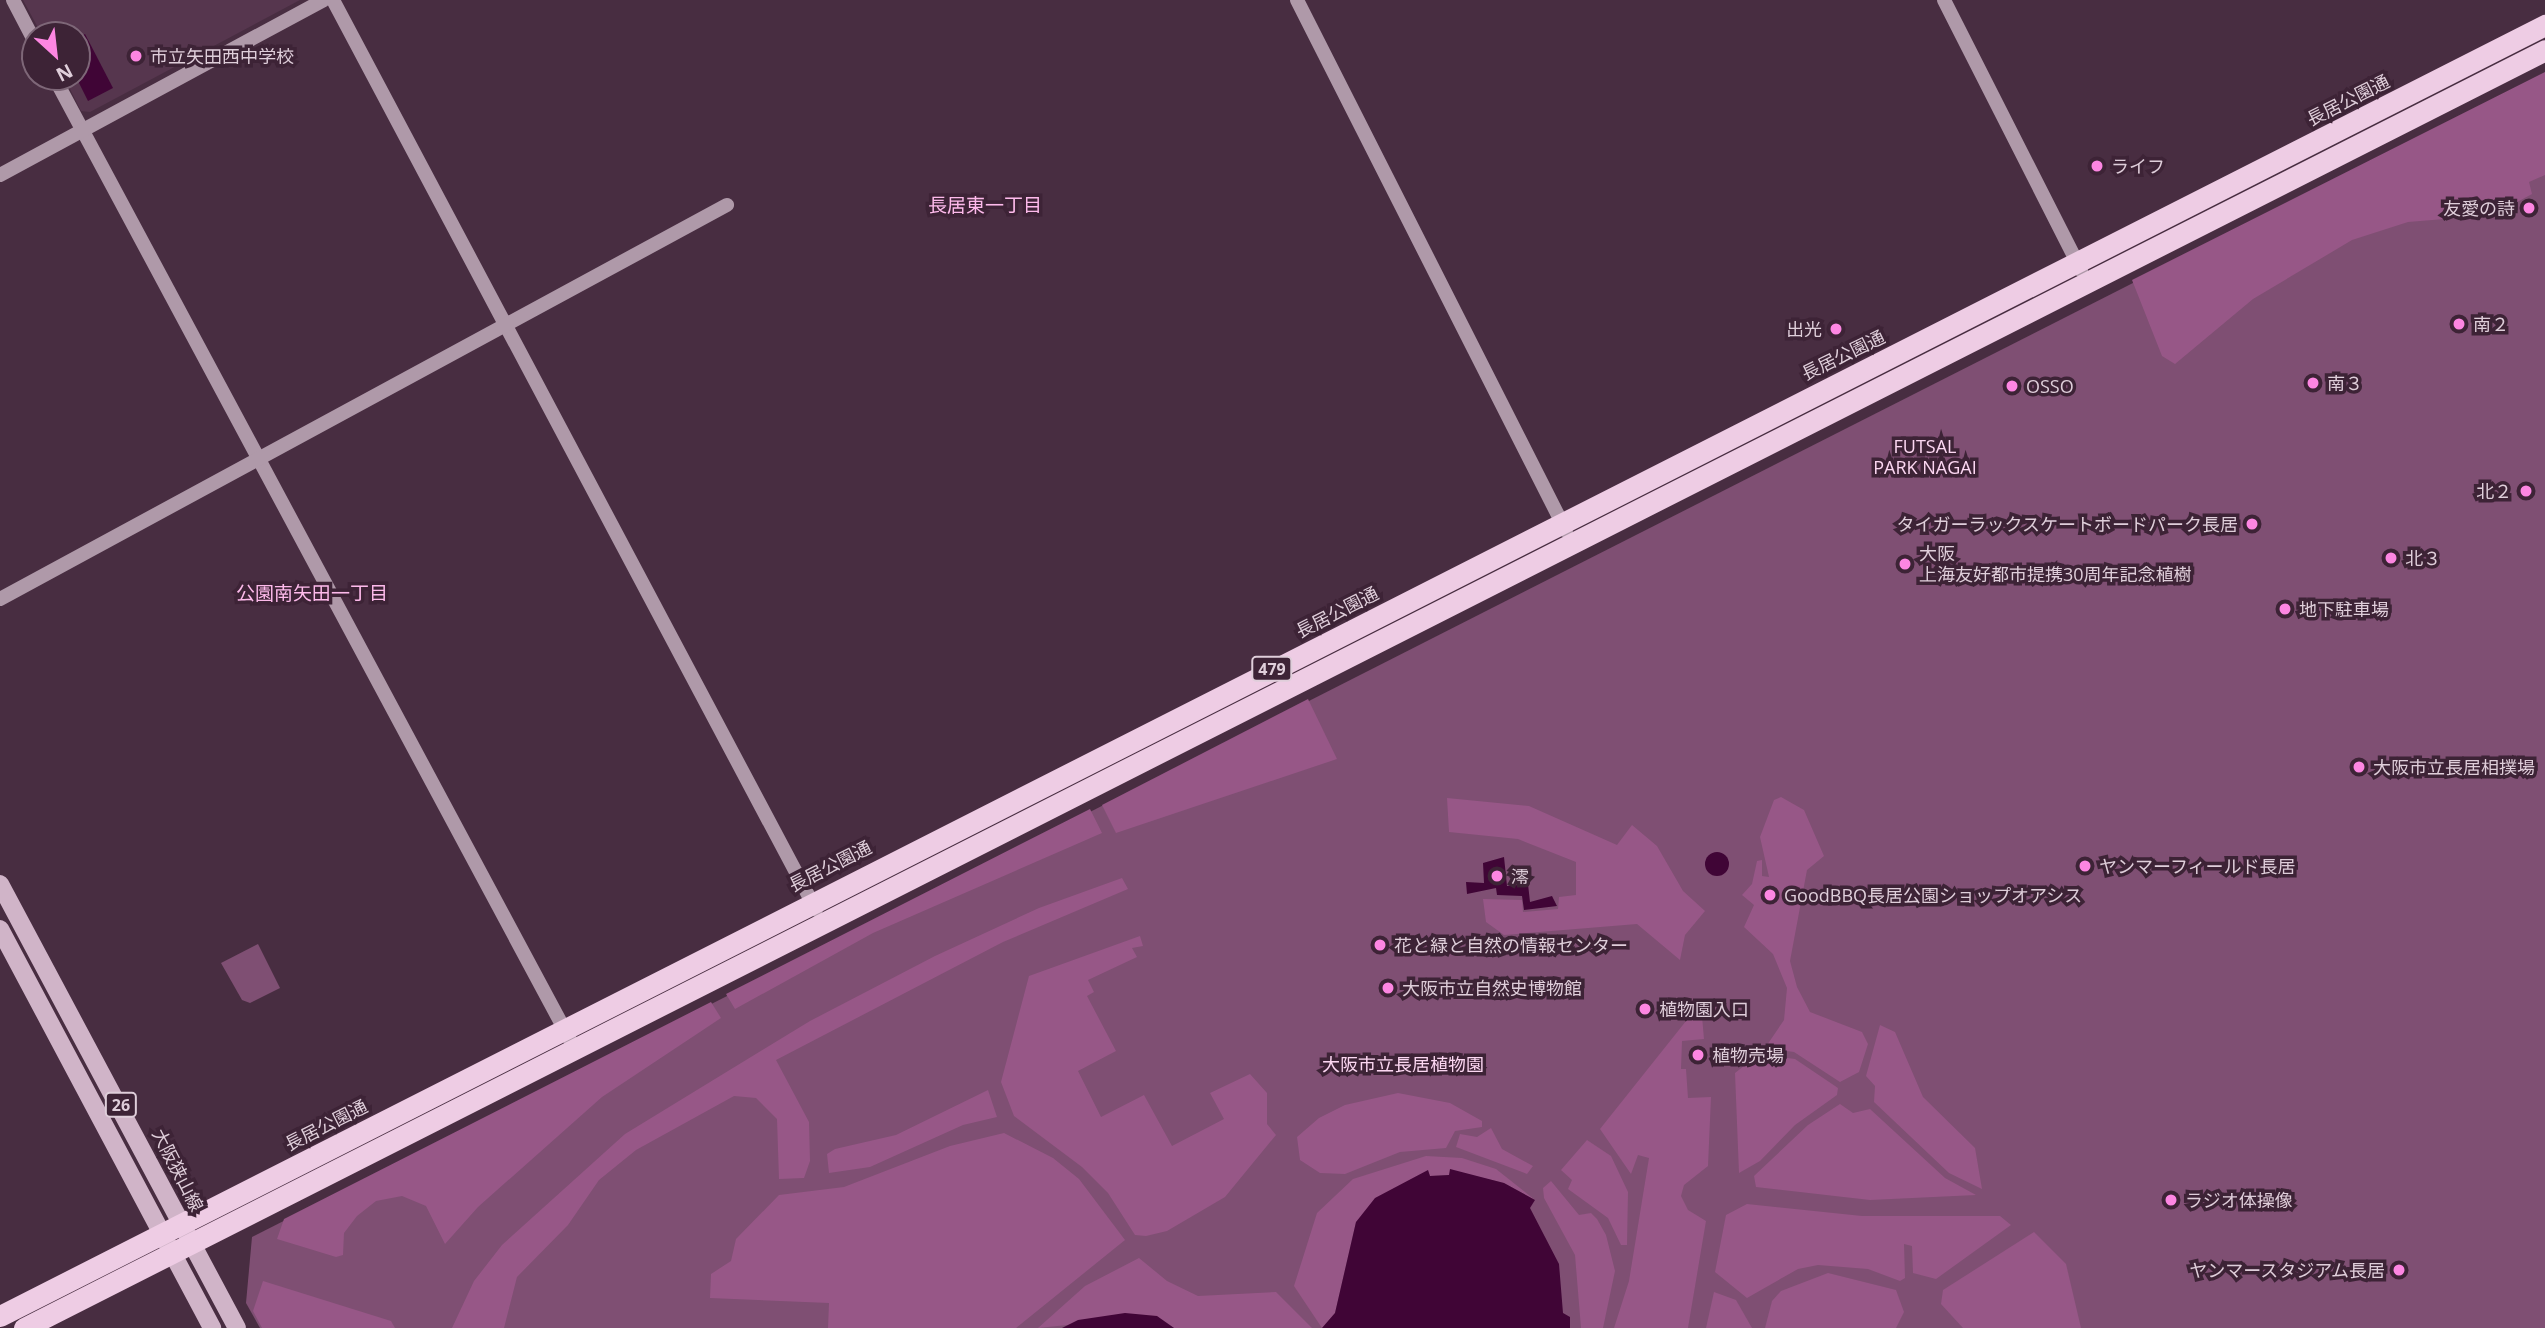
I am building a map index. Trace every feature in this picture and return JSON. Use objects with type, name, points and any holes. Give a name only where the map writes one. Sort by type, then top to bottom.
[{"type":"highway","name":"長居公園通","points":[[0,1317],[166,1243],[569,1038],[821,921],[1567,533],[2082,272],[2545,25]]},
{"type":"highway","name":"長居公園通","points":[[2082,272],[2545,50]]},
{"type":"highway","name":"長居公園通","points":[[569,1038],[811,901],[1567,533]]},
{"type":"highway","name":"長居公園通","points":[[23,1328],[166,1243]]},
{"type":"main road","name":"大阪狭山線","points":[[0,884],[237,1328]]},
{"type":"main road","name":"26","points":[[0,929],[212,1328]]},
{"type":"street","points":[[13,0],[24,21]]},
{"type":"street","points":[[0,175],[324,0]]},
{"type":"street","points":[[333,0],[821,921]]},
{"type":"street","points":[[1297,0],[1567,533]]},
{"type":"street","points":[[1944,0],[2082,272]]},
{"type":"street","points":[[62,91],[569,1038]]},
{"type":"street","points":[[0,599],[727,205]]},
{"type":"shaded area","name":"市立矢田西中学校","points":[[23,0],[300,0],[90,112],[81,111],[71,91],[91,91],[91,21],[34,21]]},
{"type":"shaded area","points":[[91,46],[113,88],[88,101],[83,91],[91,91]]},
{"type":"shaded area","points":[[2545,72],[2545,175],[2529,182],[2532,194],[2493,215],[2408,222],[2352,240],[2253,299],[2175,364],[2162,356],[2132,280]]},
{"type":"shaded area","points":[[1308,699],[1337,759],[1116,833],[1102,805]]},
{"type":"shaded area","points":[[1781,797],[1804,810],[1824,856],[1807,870],[1790,961],[1797,987],[1810,1012],[1862,1032],[1868,1044],[1859,1072],[1840,1082],[1794,1052],[1765,1048],[1784,1020],[1787,988],[1773,954],[1744,927],[1754,905],[1742,895],[1752,884],[1757,861],[1762,860],[1762,876],[1769,877],[1760,837],[1774,800]]},
{"type":"shaded area","points":[[1447,798],[1529,806],[1617,845],[1632,825],[1657,846],[1683,891],[1705,911],[1685,935],[1680,960],[1637,924],[1504,935],[1486,922],[1483,899],[1522,900],[1523,912],[1558,909],[1559,897],[1576,895],[1576,862],[1518,839],[1449,832]]},
{"type":"shaded area","points":[[1090,809],[1102,833],[873,933],[735,1009],[726,994]]},
{"type":"shaded area","points":[[1717,852],[1726,855],[1729,864],[1726,873],[1717,876],[1708,873],[1705,864],[1708,855]]},
{"type":"shaded area","points":[[1504,857],[1507,886],[1528,884],[1530,902],[1552,896],[1557,906],[1524,910],[1522,896],[1497,895],[1496,888],[1467,894],[1466,882],[1484,883],[1483,863]]},
{"type":"shaded area","points":[[1122,878],[1128,889],[1003,942],[776,1060],[809,1122],[810,1161],[804,1178],[779,1179],[777,1119],[756,1098],[734,1096],[636,1150],[599,1180],[568,1225],[517,1277],[504,1328],[452,1328],[474,1281],[502,1245],[625,1134],[810,1021],[935,956],[1039,908]]},
{"type":"shaded area","points":[[1140,936],[1143,946],[1132,948],[1137,957],[1088,980],[1094,992],[1087,996],[1116,1051],[1078,1071],[1101,1117],[1144,1095],[1172,1146],[1224,1119],[1210,1093],[1250,1074],[1267,1093],[1267,1124],[1276,1135],[1225,1197],[1167,1231],[1146,1236],[1135,1235],[1108,1193],[1082,1167],[1014,1116],[1001,1082],[1029,976]]},
{"type":"shaded area","points":[[711,1002],[721,1018],[602,1097],[478,1207],[445,1244],[426,1206],[402,1196],[376,1201],[357,1216],[344,1233],[343,1255],[336,1257],[277,1239],[284,1219]]},
{"type":"shaded area","points":[[1690,1016],[1702,1016],[1704,1039],[1682,1041],[1681,1069],[1686,1069],[1688,1098],[1711,1097],[1708,1166],[1684,1185],[1681,1196],[1688,1210],[1706,1221],[1688,1328],[1614,1328],[1629,1281],[1649,1158],[1638,1155],[1631,1174],[1600,1129]]},
{"type":"shaded area","points":[[1880,1025],[1895,1032],[1923,1097],[1975,1148],[1982,1189],[1949,1173],[1874,1102],[1875,1086],[1866,1076]]},
{"type":"shaded area","points":[[1759,1054],[1795,1059],[1838,1088],[1837,1095],[1795,1125],[1760,1161],[1739,1173],[1735,1073]]},
{"type":"shaded area","points":[[988,1090],[997,1117],[963,1125],[870,1167],[829,1173],[827,1154],[835,1149],[896,1135]]},
{"type":"shaded area","points":[[1398,1093],[1450,1103],[1482,1121],[1482,1127],[1455,1131],[1446,1148],[1400,1152],[1345,1174],[1320,1173],[1300,1160],[1297,1137],[1319,1118],[1345,1105]]},
{"type":"shaded area","points":[[1840,1104],[1853,1113],[1870,1109],[1945,1178],[1976,1195],[1870,1200],[1756,1187],[1754,1176],[1808,1125]]},
{"type":"shaded area","points":[[1491,1128],[1502,1149],[1533,1166],[1527,1174],[1456,1147],[1460,1134],[1477,1137]]},
{"type":"shaded area","points":[[1004,1133],[1053,1158],[1079,1179],[1125,1240],[1016,1328],[828,1328],[829,1303],[710,1298],[711,1274],[731,1261],[736,1239],[779,1195],[844,1187],[950,1146]]},
{"type":"shaded area","points":[[1587,1140],[1611,1156],[1628,1192],[1627,1245],[1621,1245],[1608,1218],[1568,1189],[1572,1180],[1561,1170]]},
{"type":"shaded area","points":[[1426,1156],[1462,1158],[1496,1169],[1535,1200],[1504,1183],[1450,1170],[1450,1175],[1430,1176],[1428,1171],[1356,1222],[1335,1313],[1322,1328],[1294,1286],[1317,1213],[1353,1179]]},
{"type":"shaded area","points":[[1450,1169],[1504,1183],[1535,1200],[1530,1208],[1559,1264],[1563,1313],[1570,1317],[1570,1328],[1322,1328],[1335,1313],[1356,1222],[1375,1198],[1428,1170],[1430,1176],[1449,1175]]},
{"type":"shaded area","points":[[1551,1181],[1579,1215],[1591,1213],[1606,1235],[1615,1271],[1603,1328],[1581,1328],[1575,1255],[1544,1198],[1543,1188]]},
{"type":"shaded area","points":[[1747,1204],[1862,1216],[2000,1216],[2011,1225],[1936,1279],[1913,1273],[1912,1246],[1904,1244],[1905,1278],[1900,1281],[1868,1269],[1818,1265],[1798,1269],[1747,1298],[1715,1272],[1726,1215]]},
{"type":"shaded area","points":[[2034,1232],[2066,1264],[2081,1328],[1963,1328],[1941,1304],[1943,1290]]},
{"type":"shaded area","points":[[1139,1258],[1167,1281],[1198,1296],[1276,1292],[1312,1328],[1174,1328],[1156,1316],[1038,1328],[1085,1286]]},
{"type":"shaded area","points":[[1828,1273],[1896,1290],[1904,1312],[1896,1328],[1765,1328],[1772,1301],[1781,1291]]},
{"type":"shaded area","points":[[263,1281],[391,1321],[395,1328],[262,1328],[253,1311]]},
{"type":"shaded area","points":[[1714,1292],[1736,1300],[1752,1328],[1706,1328]]},
{"type":"shaded area","points":[[1125,1313],[1157,1316],[1174,1328],[1062,1328],[1078,1320]]},
{"type":"green space","points":[[2545,74],[2545,1328],[260,1328],[246,1303],[252,1237]]},
{"type":"green space","points":[[258,944],[280,988],[250,1003],[242,1000],[221,963]]},
{"type":"place","name":"市立矢田西中学校","points":[[136,56]]},
{"type":"place","name":"ライフ","points":[[2097,166]]},
{"type":"place","name":"友愛の詩","points":[[2529,208]]},
{"type":"place","name":"南２","points":[[2459,324]]},
{"type":"place","name":"出光","points":[[1836,329]]},
{"type":"place","name":"南３","points":[[2313,383]]},
{"type":"place","name":"OSSO","points":[[2012,386]]},
{"type":"place","name":"北２","points":[[2526,491]]},
{"type":"place","name":"タイガーラックスケートボードパーク長居","points":[[2252,524]]},
{"type":"place","name":"北３","points":[[2391,558]]},
{"type":"place","name":"大阪 上海友好都市提携30周年記念植樹","points":[[1905,564]]},
{"type":"place","name":"地下駐車場","points":[[2285,609]]},
{"type":"place","name":"大阪市立長居相撲場","points":[[2359,767]]},
{"type":"place","name":"ヤンマーフィールド長居","points":[[2085,866]]},
{"type":"place","name":"澪","points":[[1497,876]]},
{"type":"place","name":"GoodBBQ長居公園ショップオアシス","points":[[1770,895]]},
{"type":"place","name":"花と緑と自然の情報センター","points":[[1380,945]]},
{"type":"place","name":"大阪市立自然史博物館","points":[[1388,988]]},
{"type":"place","name":"植物園入口","points":[[1645,1009]]},
{"type":"place","name":"植物売場","points":[[1698,1055]]},
{"type":"place","name":"ラジオ体操像","points":[[2171,1200]]},
{"type":"place","name":"ヤンマースタジアム長居","points":[[2399,1270]]},
{"type":"district","name":"長居東一丁目","points":[[985,206]]},
{"type":"district","name":"公園南矢田一丁目","points":[[312,594]]},
{"type":"park label","name":"FUTSAL PARK NAGAI","points":[[1925,457]]},
{"type":"park label","name":"大阪市立長居植物園","points":[[1403,1064]]}]
